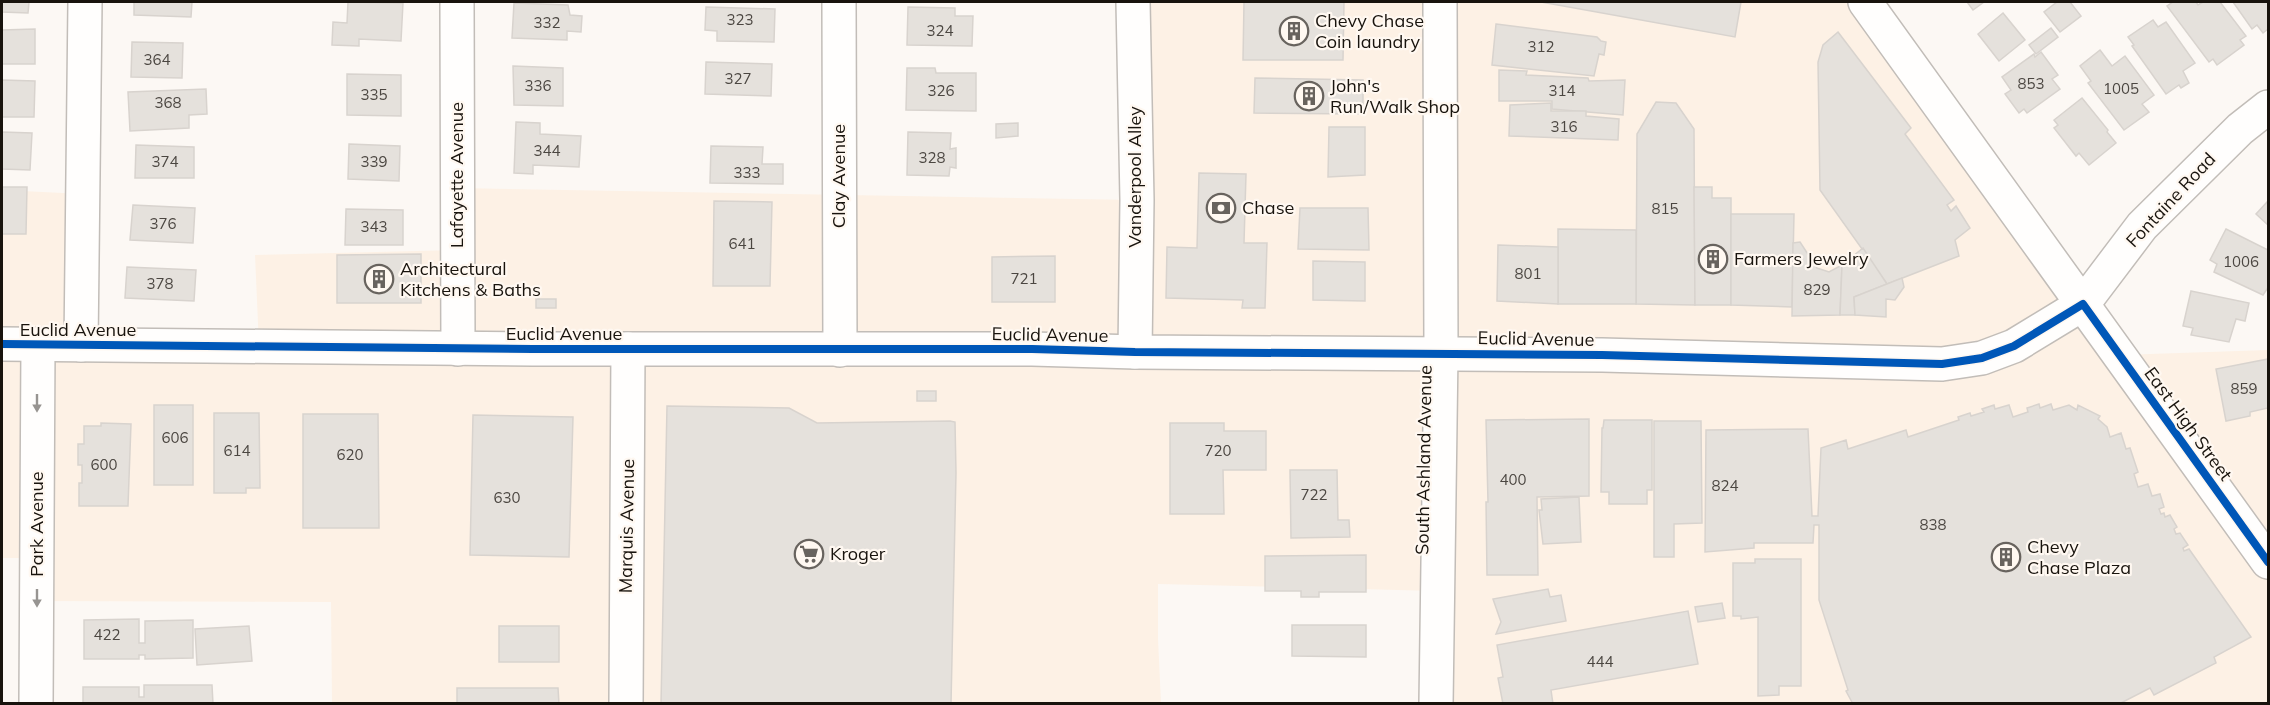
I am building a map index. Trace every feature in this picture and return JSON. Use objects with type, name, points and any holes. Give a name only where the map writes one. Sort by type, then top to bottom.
[{"type":"street","points":[[81,345],[86,2]]},
{"type":"street","name":"Lafayette Avenue","points":[[457,2],[458,348]]},
{"type":"street","name":"Clay Avenue","points":[[839,2],[840,350]]},
{"type":"street","name":"Vanderpool Alley","points":[[1133,2],[1137,200],[1135,352]]},
{"type":"street","name":"South Ashland Avenue","points":[[1436,704],[1441,353],[1440,2]]},
{"type":"street","name":"East High Street","points":[[1865,2],[2268,562]]},
{"type":"street","name":"Fontaine Road","points":[[2083,304],[2142,226],[2240,129],[2268,107]]},
{"type":"street","name":"Euclid Avenue","points":[[2,344],[1441,353],[1942,364],[1982,358],[2014,346],[2083,304]]},
{"type":"street","name":"Park Avenue","points":[[36,704],[38,345]]},
{"type":"street","name":"Marquis Avenue","points":[[626,704],[628,349]]},
{"type":"shaded area","points":[[1133,2],[1865,2],[2120,355],[2268,350],[2268,703],[1436,703],[1437,591],[1158,584],[1161,703],[332,703],[331,602],[37,601],[37,558],[2,558],[2,190],[83,194],[81,345],[259,346],[255,255],[457,250],[457,188],[1136,200]]},
{"type":"building","points":[[2,2],[29,2],[28,13],[2,12]]},
{"type":"building","points":[[134,2],[192,2],[191,17],[134,15]]},
{"type":"building","points":[[348,2],[403,3],[401,41],[359,39],[359,46],[332,45],[333,22],[347,23]]},
{"type":"building","name":"Chevy Chase Coin laundry","points":[[1244,2],[1344,2],[1343,60],[1243,60]]},
{"type":"building","points":[[1541,2],[1741,2],[1735,37]]},
{"type":"building","points":[[1967,2],[1984,2],[1973,10]]},
{"type":"building","points":[[2057,2],[2070,2],[2081,16],[2060,32],[2044,12]]},
{"type":"building","points":[[2173,2],[2196,2],[2198,5],[2203,2],[2220,2],[2246,36],[2240,40],[2244,45],[2217,65],[2213,59],[2209,62],[2167,6]]},
{"type":"building","points":[[2233,2],[2268,2],[2268,29],[2263,33],[2257,25],[2252,29]]},
{"type":"building","points":[[514,3],[568,5],[570,15],[582,16],[581,32],[567,31],[567,40],[512,38]]},
{"type":"building","points":[[706,7],[775,9],[774,42],[717,41],[717,31],[705,30]]},
{"type":"building","points":[[908,7],[955,8],[955,16],[973,16],[972,46],[907,45]]},
{"type":"building","points":[[2003,13],[2025,40],[1999,61],[1978,34]]},
{"type":"building","points":[[2153,20],[2158,27],[2166,22],[2195,63],[2183,71],[2189,83],[2181,88],[2179,85],[2166,94],[2128,37]]},
{"type":"building","points":[[1496,24],[1597,37],[1606,42],[1604,55],[1599,54],[1594,76],[1492,65]]},
{"type":"building","points":[[2051,28],[2058,37],[2036,54],[2029,45]]},
{"type":"building","points":[[35,29],[35,64],[2,64],[2,30]]},
{"type":"building","points":[[1838,32],[1911,128],[1905,134],[1954,200],[1947,205],[1951,211],[1956,206],[1970,228],[1955,240],[1959,256],[1887,284],[1820,190],[1818,62],[1823,45]]},
{"type":"building","points":[[132,42],[183,43],[182,78],[131,77]]},
{"type":"building","points":[[2100,50],[2112,66],[2125,56],[2154,95],[2142,104],[2149,112],[2124,130],[2088,83],[2091,81],[2080,66]]},
{"type":"building","points":[[2041,52],[2058,75],[2052,79],[2060,89],[2027,113],[2024,109],[2019,113],[2005,94],[2011,90],[2002,77],[2034,54],[2035,57]]},
{"type":"building","points":[[706,62],[772,64],[771,96],[705,94]]},
{"type":"building","points":[[513,66],[563,68],[563,106],[514,105]]},
{"type":"building","points":[[907,68],[935,68],[936,73],[976,73],[976,111],[906,110]]},
{"type":"building","points":[[1499,70],[1527,71],[1526,75],[1588,78],[1589,81],[1625,80],[1623,115],[1552,109],[1552,101],[1499,101]]},
{"type":"building","points":[[347,74],[401,75],[401,116],[347,115]]},
{"type":"building","name":"John's Run/Walk Shop","points":[[1255,78],[1363,80],[1363,114],[1254,113]]},
{"type":"building","points":[[2,80],[35,81],[34,117],[2,117]]},
{"type":"building","points":[[206,89],[207,114],[189,115],[189,128],[130,131],[128,92]]},
{"type":"building","points":[[2082,98],[2116,143],[2089,165],[2079,153],[2076,156],[2054,128],[2058,125],[2054,120]]},
{"type":"building","points":[[1656,102],[1676,103],[1694,129],[1695,305],[1636,304],[1637,134]]},
{"type":"building","points":[[1551,103],[1551,111],[1586,111],[1586,116],[1619,119],[1618,140],[1509,136],[1510,105]]},
{"type":"building","points":[[516,122],[540,123],[540,134],[581,136],[579,167],[533,165],[533,174],[514,173]]},
{"type":"building","points":[[1018,123],[1018,136],[996,138],[996,124]]},
{"type":"building","points":[[1329,127],[1365,127],[1365,175],[1328,177]]},
{"type":"building","points":[[2,132],[32,133],[30,170],[2,169]]},
{"type":"building","points":[[908,132],[951,133],[950,149],[956,148],[956,168],[950,167],[949,176],[907,175]]},
{"type":"building","points":[[349,144],[400,146],[399,181],[348,179]]},
{"type":"building","points":[[136,145],[194,147],[194,178],[135,178]]},
{"type":"building","points":[[711,146],[763,147],[762,164],[783,164],[783,184],[710,183]]},
{"type":"building","name":"Chase","points":[[1199,173],[1246,174],[1244,243],[1267,243],[1265,308],[1242,308],[1243,300],[1166,298],[1167,247],[1197,248]]},
{"type":"building","points":[[2,187],[27,187],[26,234],[2,234]]},
{"type":"building","name":"Farmers Jewelry","points":[[1694,187],[1712,187],[1712,198],[1731,198],[1731,305],[1695,305]]},
{"type":"building","points":[[714,201],[772,202],[770,286],[713,286]]},
{"type":"building","points":[[2268,201],[2268,225],[2256,214]]},
{"type":"building","points":[[133,205],[195,208],[193,243],[130,240]]},
{"type":"building","points":[[1300,208],[1368,208],[1369,250],[1298,249]]},
{"type":"building","points":[[346,209],[403,210],[403,245],[345,245]]},
{"type":"building","points":[[1731,214],[1794,214],[1792,307],[1731,305]]},
{"type":"building","points":[[1558,229],[1636,230],[1636,304],[1558,304]]},
{"type":"building","points":[[2226,229],[2268,250],[2268,290],[2263,295],[2214,272],[2217,264],[2210,260]]},
{"type":"building","points":[[1800,242],[1817,268],[1829,272],[1842,265],[1840,315],[1792,316],[1793,243]]},
{"type":"building","points":[[1498,245],[1558,247],[1558,304],[1497,301]]},
{"type":"building","points":[[1863,248],[1887,284],[1854,297],[1855,315],[1840,315],[1842,265]]},
{"type":"building","name":"Architectural Kitchens & Baths","points":[[421,254],[421,303],[337,303],[337,255]]},
{"type":"building","points":[[1055,256],[1055,302],[992,302],[992,257]]},
{"type":"building","points":[[1313,261],[1365,262],[1365,301],[1313,300]]},
{"type":"building","points":[[127,267],[196,270],[194,301],[125,298]]},
{"type":"building","points":[[1902,278],[1904,287],[1895,300],[1886,299],[1886,317],[1855,315],[1854,297]]},
{"type":"building","points":[[2191,291],[2249,303],[2245,321],[2236,319],[2229,342],[2191,335],[2193,328],[2183,326]]},
{"type":"building","points":[[536,299],[556,299],[556,308],[536,308]]},
{"type":"building","points":[[2268,359],[2268,408],[2250,412],[2250,416],[2226,421],[2216,369]]},
{"type":"building","points":[[917,391],[936,391],[936,401],[917,401]]},
{"type":"building","name":"Chevy Chase Plaza","points":[[2039,404],[2040,408],[2051,404],[2053,410],[2069,405],[2077,410],[2078,405],[2100,416],[2098,419],[2107,427],[2110,437],[2121,433],[2126,449],[2130,448],[2138,472],[2134,474],[2138,487],[2148,484],[2152,496],[2160,494],[2164,507],[2159,509],[2161,514],[2164,513],[2165,517],[2170,515],[2177,527],[2174,529],[2176,534],[2180,533],[2188,545],[2183,548],[2184,551],[2189,549],[2251,637],[2214,657],[2216,663],[2154,695],[2150,688],[2119,704],[1853,704],[1846,691],[1848,690],[1819,600],[1819,525],[1814,525],[1813,543],[1754,543],[1754,548],[1705,552],[1706,430],[1808,429],[1812,516],[1818,516],[1821,448],[1846,440],[1848,449],[1906,430],[1908,437],[1959,420],[1958,417],[1970,413],[1971,416],[1984,412],[1982,409],[1994,405],[1995,409],[2009,405],[2013,417],[2028,412],[2027,408]]},
{"type":"building","points":[[154,405],[193,405],[193,485],[154,485]]},
{"type":"building","name":"Kroger","points":[[667,406],[789,408],[817,423],[955,422],[951,704],[661,704]]},
{"type":"building","points":[[214,413],[259,413],[260,488],[246,488],[246,493],[214,493]]},
{"type":"building","points":[[303,414],[378,414],[379,528],[303,528]]},
{"type":"building","points":[[473,415],[573,417],[569,557],[470,555]]},
{"type":"building","points":[[1589,419],[1589,496],[1537,497],[1538,575],[1487,575],[1486,420]]},
{"type":"building","points":[[1604,420],[1652,420],[1652,490],[1647,490],[1647,504],[1609,504],[1609,492],[1601,492]]},
{"type":"building","points":[[1654,421],[1701,421],[1702,523],[1674,524],[1674,557],[1654,557]]},
{"type":"building","points":[[101,423],[131,424],[128,506],[79,506],[82,465],[78,465],[78,444],[84,444],[84,426],[101,426]]},
{"type":"building","points":[[1170,423],[1224,423],[1224,431],[1266,431],[1266,470],[1223,470],[1224,514],[1170,514]]},
{"type":"building","points":[[1290,470],[1337,470],[1338,520],[1349,520],[1350,537],[1291,538]]},
{"type":"building","points":[[1579,497],[1581,542],[1543,544],[1539,510],[1542,510],[1541,499]]},
{"type":"building","points":[[1366,555],[1366,592],[1319,592],[1319,597],[1301,597],[1301,591],[1265,591],[1265,556]]},
{"type":"building","points":[[1755,559],[1801,559],[1801,686],[1779,686],[1779,695],[1758,696],[1758,617],[1741,619],[1741,616],[1733,616],[1733,563],[1755,563]]},
{"type":"building","points":[[1548,589],[1550,597],[1561,595],[1566,621],[1496,634],[1501,622],[1493,599]]},
{"type":"building","points":[[1722,603],[1725,618],[1698,622],[1695,607]]},
{"type":"building","points":[[1688,611],[1698,664],[1551,690],[1553,704],[1503,704],[1498,678],[1503,677],[1497,645]]},
{"type":"building","points":[[139,619],[139,643],[145,643],[145,621],[193,620],[193,658],[145,659],[145,655],[139,655],[139,659],[84,659],[84,620]]},
{"type":"building","points":[[1292,625],[1366,625],[1366,657],[1292,656]]},
{"type":"building","points":[[249,626],[252,661],[197,665],[195,629]]},
{"type":"building","points":[[499,626],[559,626],[559,662],[499,662]]},
{"type":"building","points":[[144,685],[212,685],[213,704],[83,704],[83,687],[139,687],[139,697],[144,697]]},
{"type":"building","points":[[457,688],[558,688],[559,704],[457,704]]},
{"type":"cycle path","points":[[2,344],[533,349],[1032,349],[1135,352],[1602,355],[1942,364],[1982,358],[2014,346],[2083,304],[2268,562]]},
{"type":"place","name":"Chevy Chase Coin laundry","points":[[1294,31]]},
{"type":"place","name":"John's Run/Walk Shop","points":[[1309,96]]},
{"type":"place","name":"Chase","points":[[1221,208]]},
{"type":"place","name":"Farmers Jewelry","points":[[1713,259]]},
{"type":"place","name":"Architectural Kitchens & Baths","points":[[379,279]]},
{"type":"place","name":"Kroger","points":[[809,554]]},
{"type":"place","name":"Chevy Chase Plaza","points":[[2006,557]]}]
